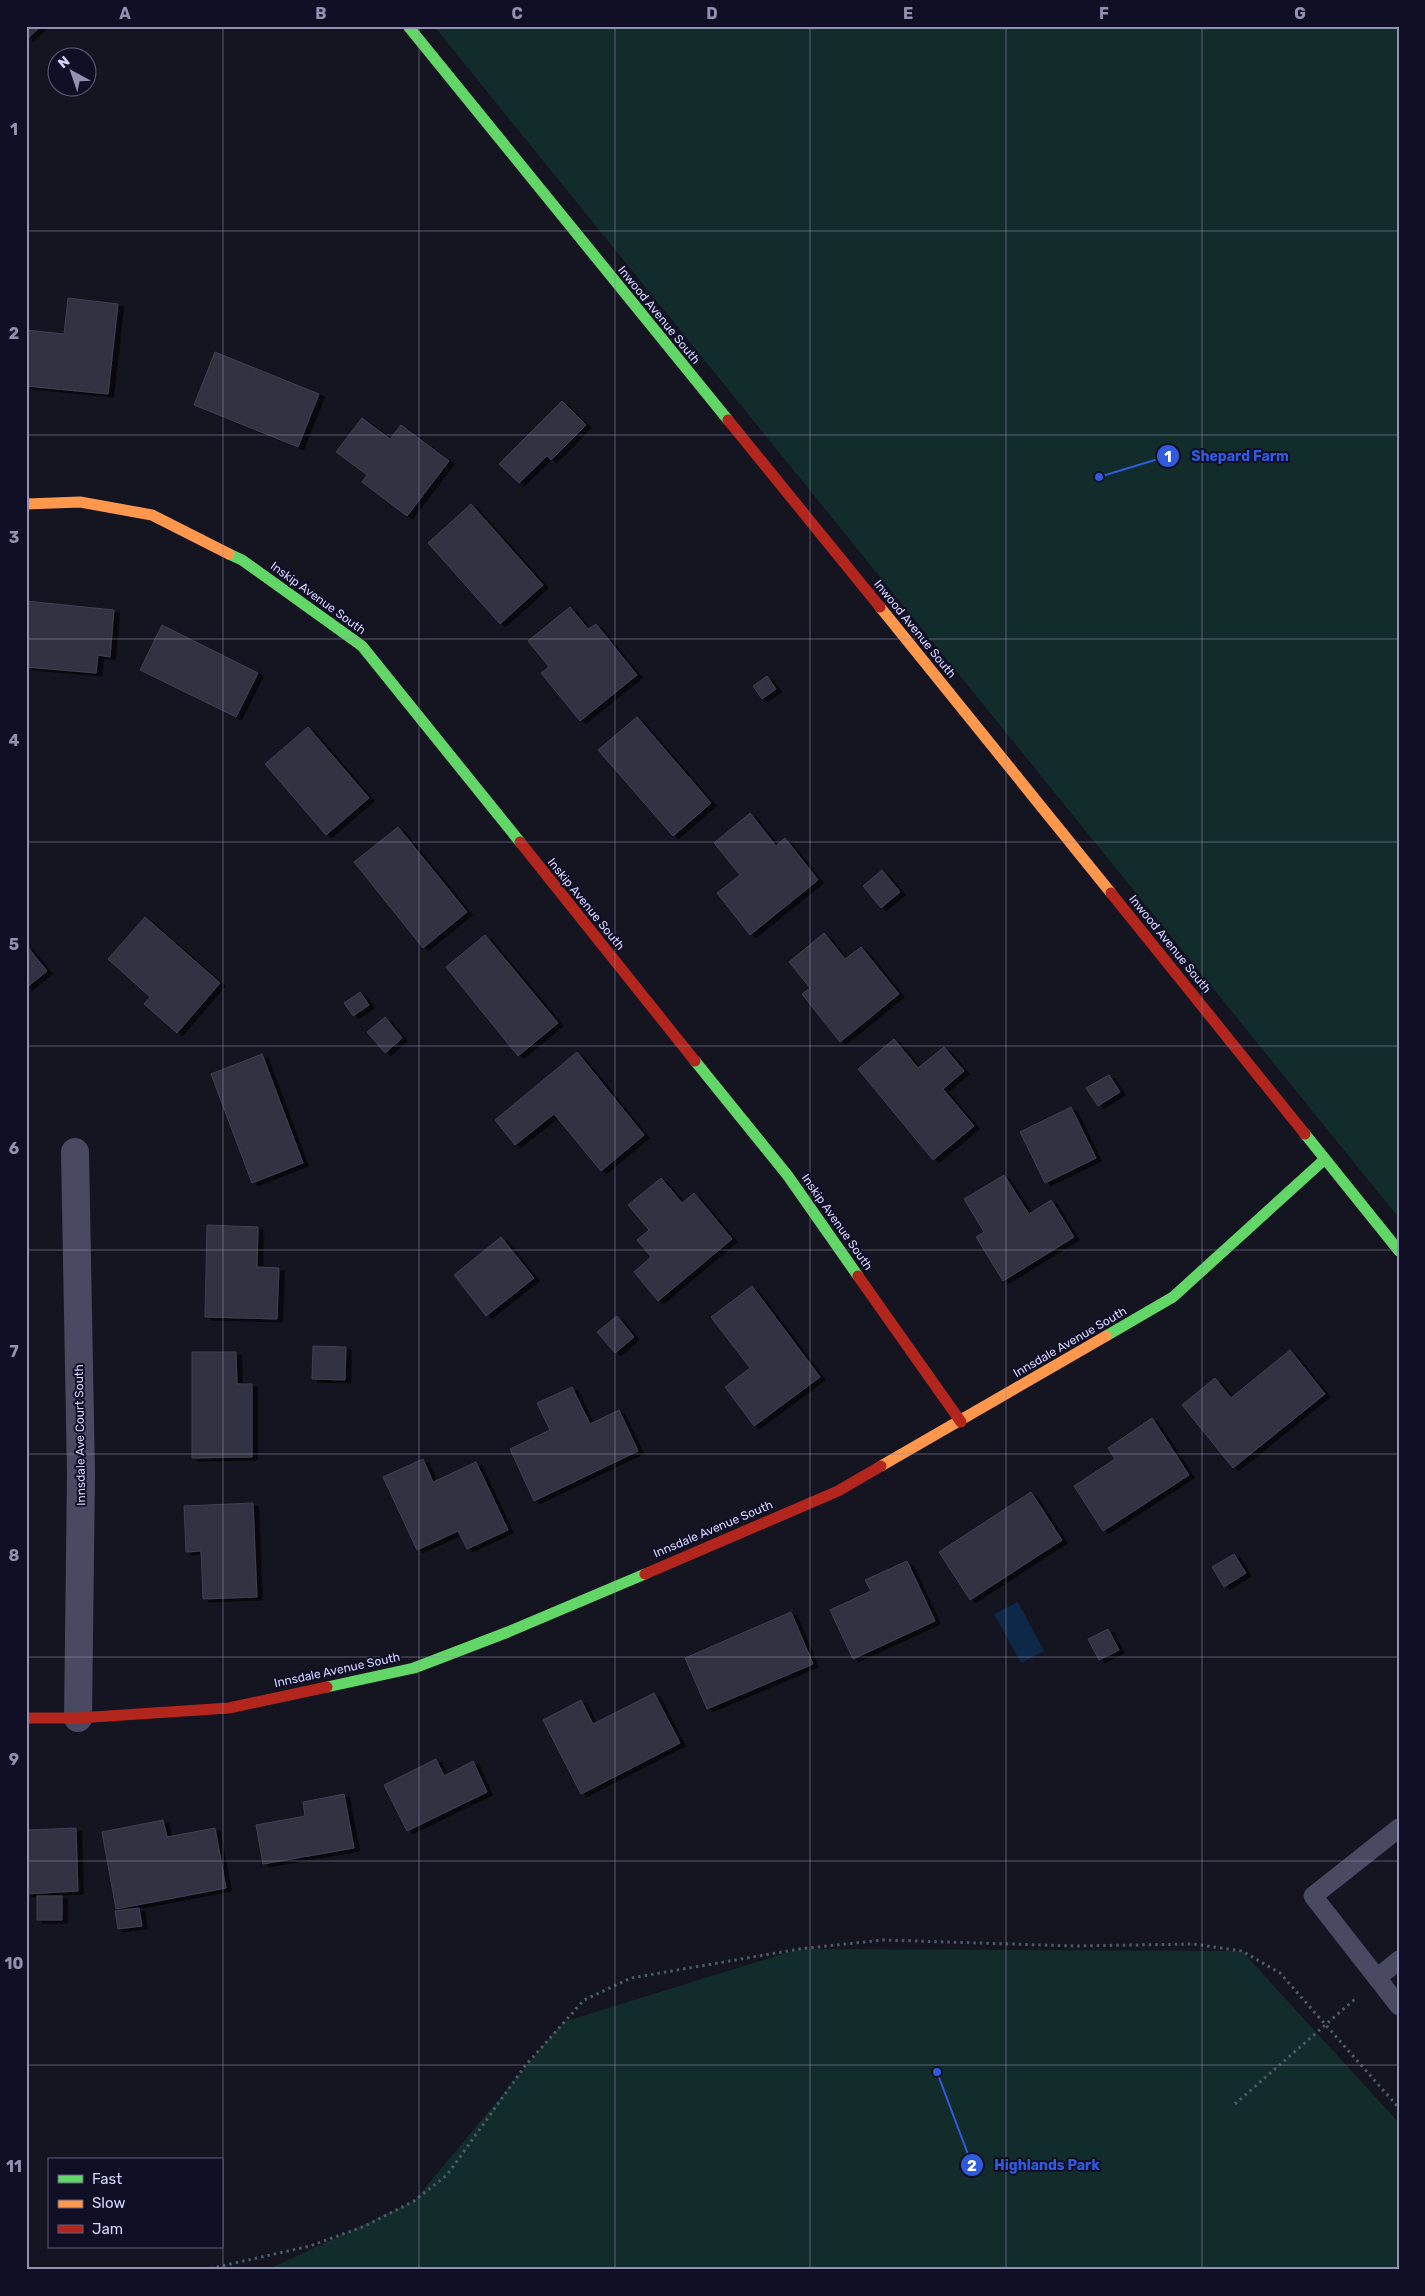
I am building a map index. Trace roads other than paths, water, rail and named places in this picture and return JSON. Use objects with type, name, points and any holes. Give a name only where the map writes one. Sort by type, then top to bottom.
[{"type":"street","name":"Inwood Avenue South","points":[[408,26],[998,752],[1399,1251]]},
{"type":"street","name":"Inskip Avenue South","points":[[26,504],[80,502],[152,516],[242,560],[362,646],[788,1176],[960,1422]]},
{"type":"street","name":"Innsdale Ave Court South","points":[[75,1152],[81,1474],[78,1718]]},
{"type":"street","name":"Innsdale Avenue South","points":[[26,1718],[78,1718],[230,1708],[414,1668],[508,1632],[838,1491],[1173,1297],[1325,1159]]},
{"type":"lane","points":[[1399,1828],[1313,1896],[1399,2006]]},
{"type":"lane","points":[[1377,1978],[1399,1960]]},
{"type":"water","points":[[1018,1602],[1044,1651],[1021,1663],[994,1614]]},
{"type":"place","name":"Shepard Farm","points":[[1099,477]]},
{"type":"place","name":"Highlands Park","points":[[937,2072]]}]
